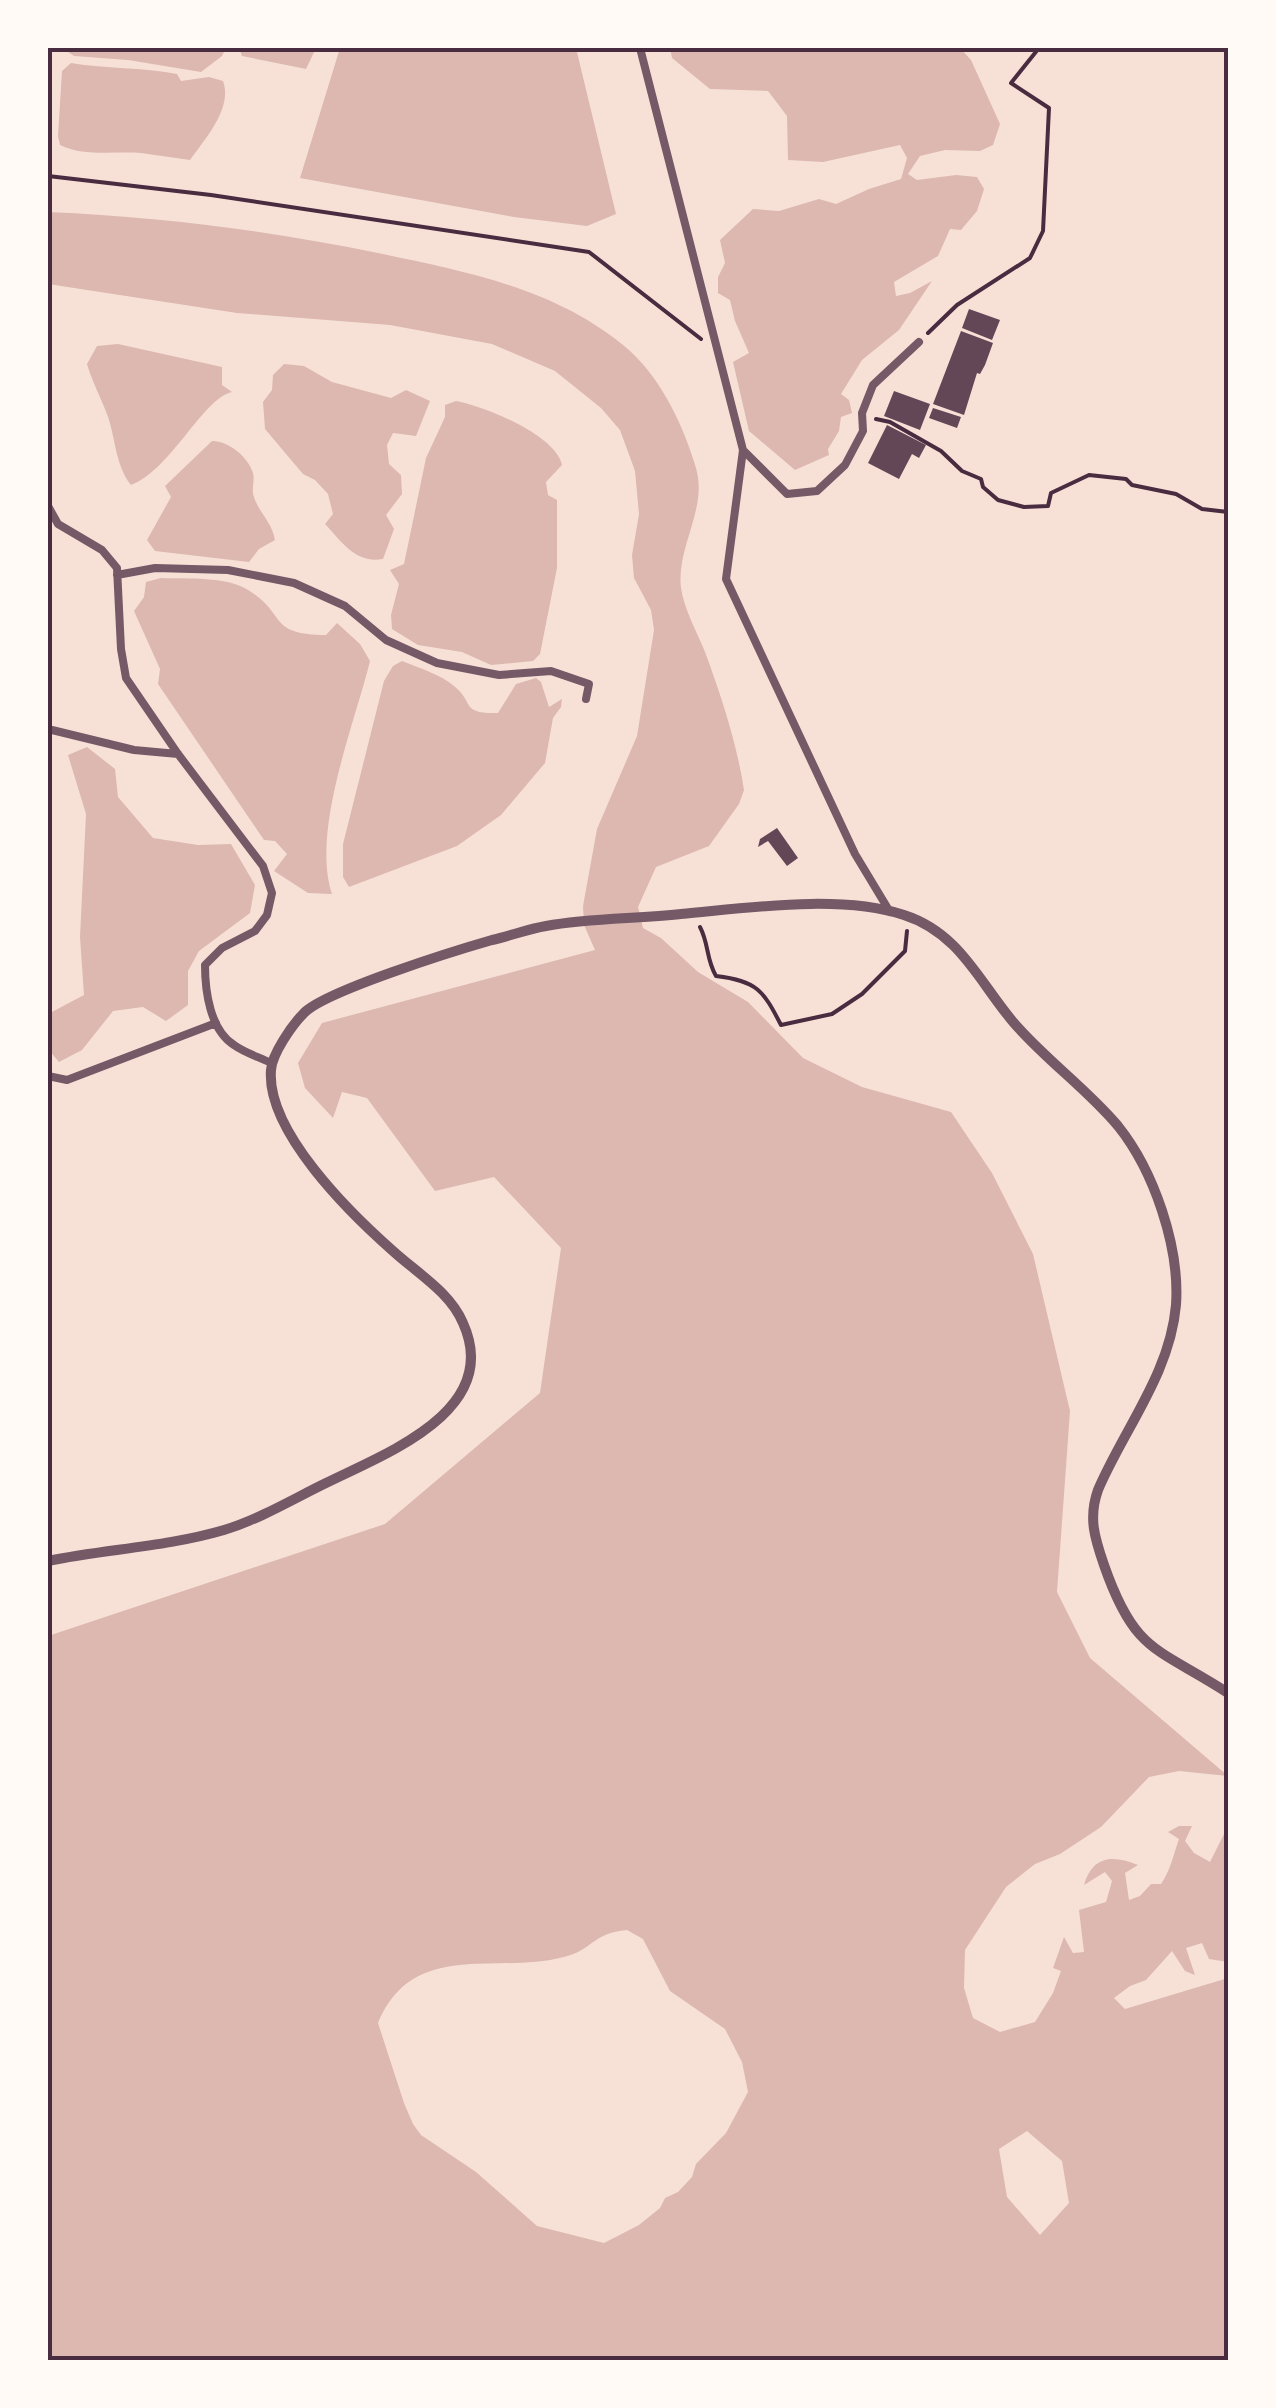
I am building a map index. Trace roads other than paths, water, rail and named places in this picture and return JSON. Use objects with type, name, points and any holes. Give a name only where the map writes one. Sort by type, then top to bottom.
[{"type":"street","points":[[640,48],[743,450],[726,579],[855,854],[890,912]]},
{"type":"street","points":[[743,450],[787,494],[817,490],[845,465],[863,431],[862,416],[872,385],[919,342]]},
{"type":"street","points":[[48,506],[58,524],[102,550],[117,568],[126,678],[263,866],[272,893],[266,915],[255,931],[222,948],[205,965],[205,988],[216,1023],[230,1044],[270,1063]]},
{"type":"street","points":[[117,575],[155,568],[228,570],[294,583],[345,606],[386,640],[436,663],[499,675],[551,671],[589,684],[586,699]]},
{"type":"street","points":[[52,730],[134,750],[178,754]]},
{"type":"street","points":[[48,1561],[111,1548],[162,1544],[245,1522],[416,1438],[442,1418],[461,1389],[470,1349],[460,1315],[362,1222],[294,1140],[272,1096],[270,1063],[306,1009],[458,950],[548,926],[850,904],[908,916],[953,942],[1016,1025],[1117,1126],[1145,1172],[1172,1255],[1175,1312],[1160,1369],[1098,1490],[1092,1508],[1092,1528],[1116,1599],[1130,1626],[1159,1653],[1228,1693]]},
{"type":"street","points":[[48,1076],[67,1080],[216,1023]]}]
